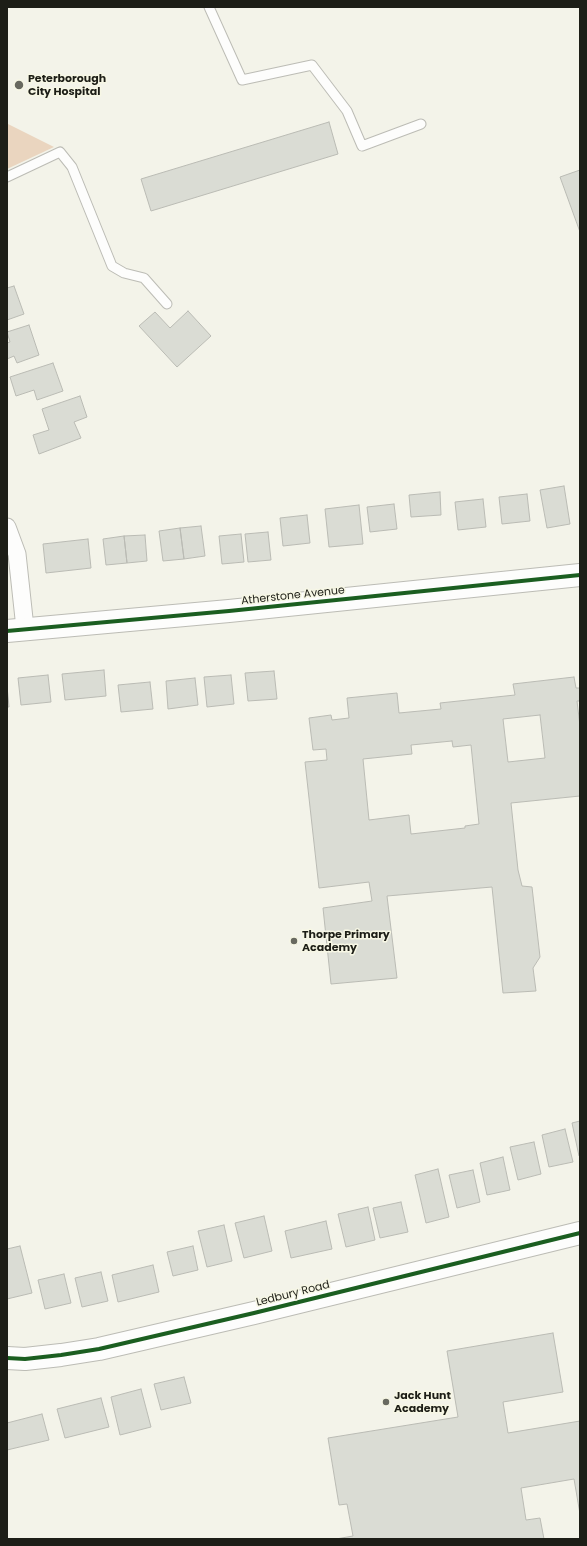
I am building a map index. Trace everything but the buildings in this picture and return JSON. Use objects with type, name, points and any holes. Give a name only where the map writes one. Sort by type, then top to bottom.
[{"type":"street","points":[[7,527],[17,554],[16,629]]},
{"type":"street","name":"Atherstone Avenue","points":[[16,629],[229,611],[580,575]]},
{"type":"street","name":"Ledbury Road","points":[[7,1358],[25,1359],[99,1350],[580,1233]]},
{"type":"lane","points":[[210,7],[242,80],[312,65],[347,111],[362,146],[421,124]]},
{"type":"lane","points":[[7,177],[60,152],[72,167],[112,266],[124,273],[144,278],[167,304]]},
{"type":"shaded area","points":[[8,124],[54,147],[7,169]]},
{"type":"cycle path","points":[[7,631],[229,611],[580,575]]},
{"type":"cycle path","points":[[7,1358],[25,1359],[99,1349],[254,1313],[580,1233]]},
{"type":"place","name":"Peterborough City Hospital","points":[[19,85]]},
{"type":"place","name":"Thorpe Primary Academy","points":[[294,941]]},
{"type":"place","name":"Jack Hunt Academy","points":[[386,1402]]}]
